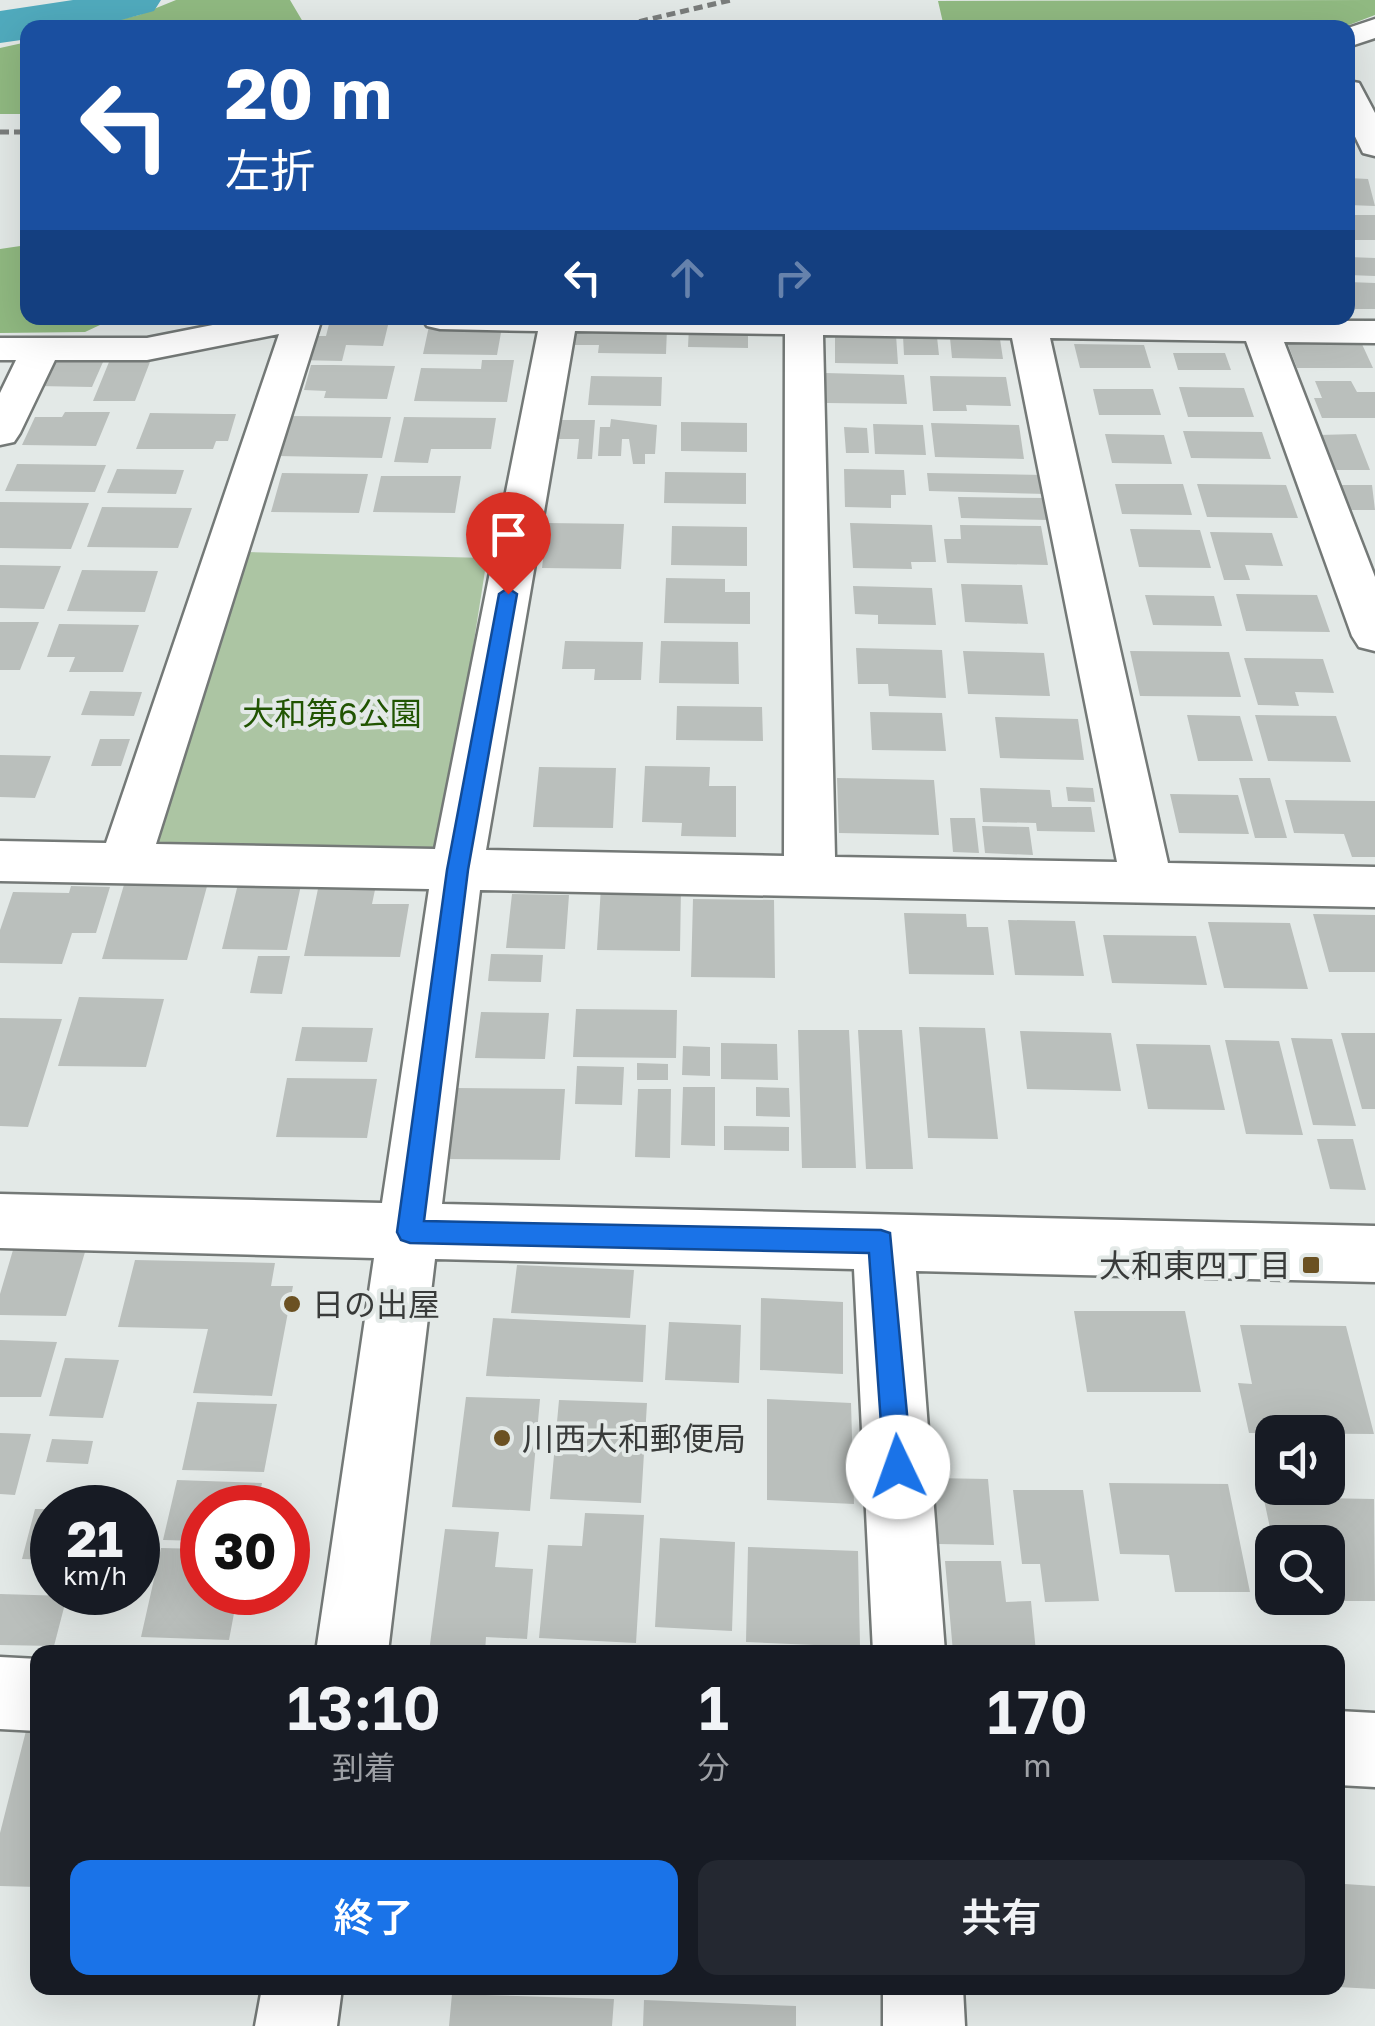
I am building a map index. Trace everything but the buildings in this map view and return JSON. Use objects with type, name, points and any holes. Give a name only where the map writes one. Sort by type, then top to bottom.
[{"type":"street","points":[[1355,105],[1375,146]]},
{"type":"street","points":[[0,349],[147,349],[267,325]]},
{"type":"street","points":[[126,863],[300,325]]},
{"type":"street","points":[[353,1645],[457,870],[557,325]]},
{"type":"street","points":[[804,325],[810,876]]},
{"type":"street","points":[[1029,325],[1147,882]]},
{"type":"street","points":[[1258,325],[1375,636]]},
{"type":"street","points":[[1273,325],[1375,332]]},
{"type":"street","points":[[0,433],[41,348]]},
{"type":"street","points":[[0,861],[1375,887]]},
{"type":"street","points":[[0,1221],[1375,1254]]},
{"type":"street","points":[[881,1241],[887,1282],[909,1645]]},
{"type":"street","points":[[0,1693],[30,1695]]},
{"type":"street","points":[[1345,1748],[1375,1750]]},
{"type":"street","points":[[296,2026],[301,1995]]},
{"type":"street","points":[[923,1995],[924,2026]]},
{"type":"green space","points":[[176,0],[290,0],[302,20],[118,20]]},
{"type":"green space","points":[[1375,0],[1375,15],[1355,23],[942,20],[938,1]]},
{"type":"green space","points":[[20,44],[20,114],[0,114],[0,48]]},
{"type":"green space","points":[[20,246],[20,325],[100,325],[85,332],[0,333],[0,249]]},
{"type":"green space","name":"大和第6公園","points":[[248,552],[487,558],[441,851],[154,844]]},
{"type":"waterway","points":[[51,20],[135,0]]},
{"type":"waterway","points":[[0,27],[20,24]]},
{"type":"railway","points":[[646,20],[731,0]]},
{"type":"railway","points":[[0,132],[20,132]]},
{"type":"place","name":"大和東四丁目","points":[[1311,1265]]},
{"type":"place","name":"日の出屋","points":[[292,1304]]},
{"type":"place","name":"川西大和郵便局","points":[[502,1438]]},
{"type":"route","points":[[508,594],[457,870],[410,1232],[881,1241],[898,1467]]}]
